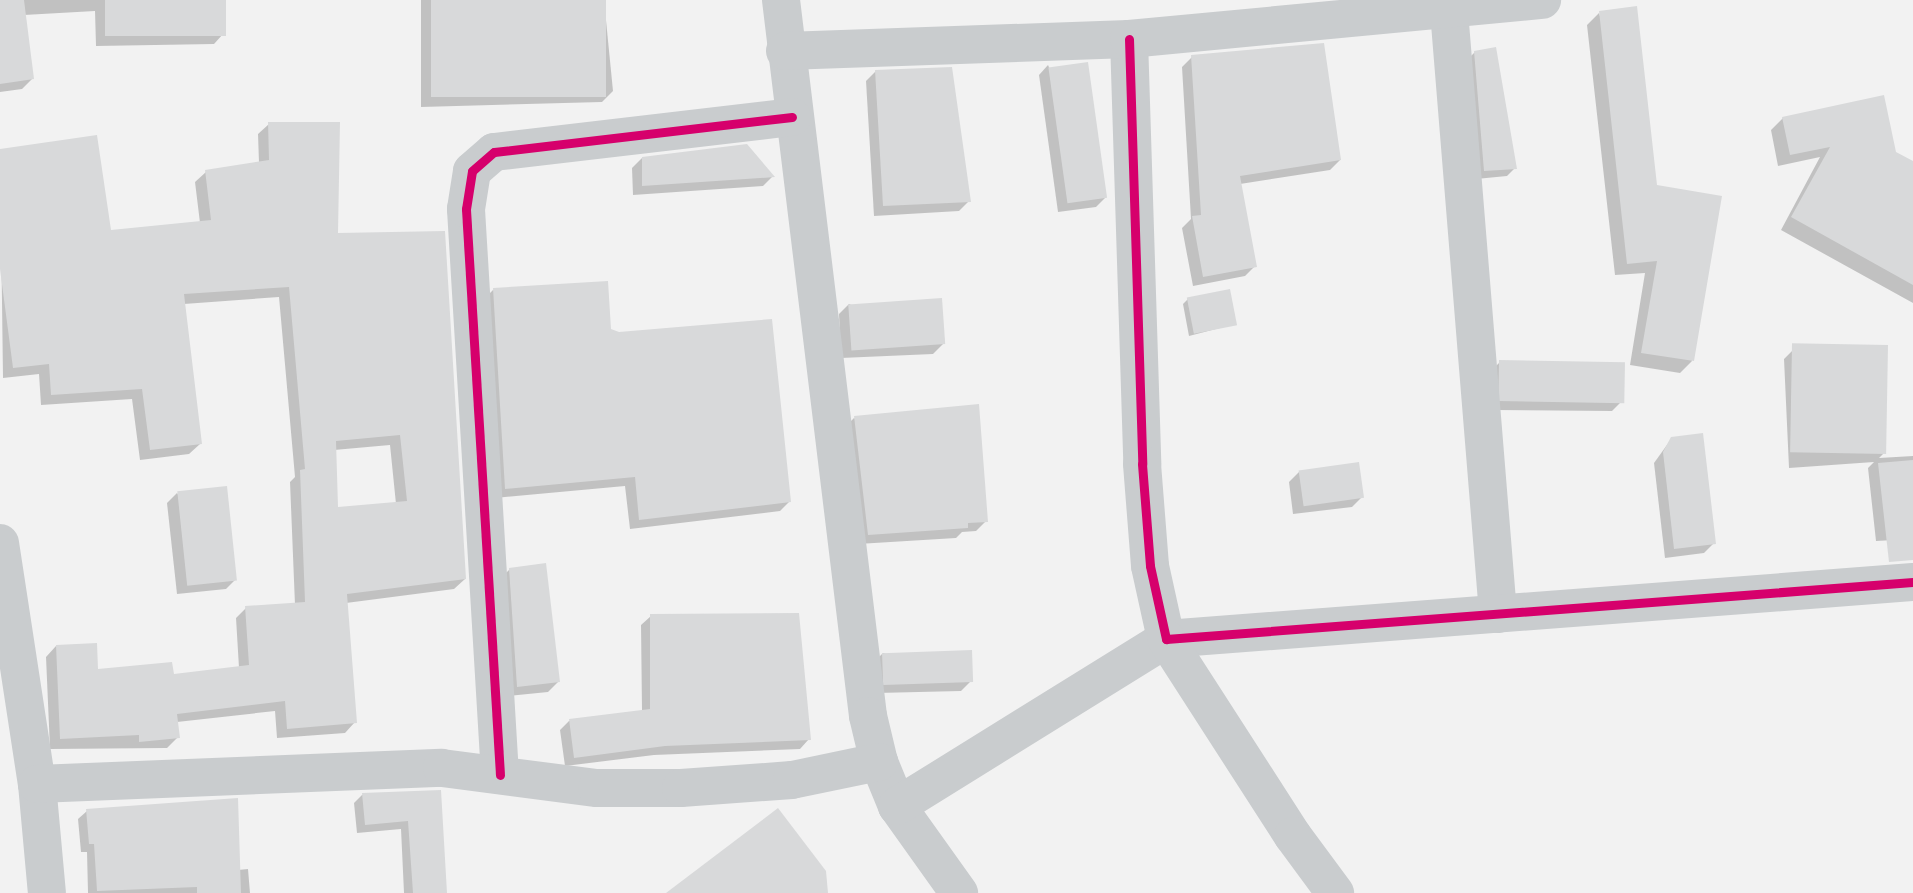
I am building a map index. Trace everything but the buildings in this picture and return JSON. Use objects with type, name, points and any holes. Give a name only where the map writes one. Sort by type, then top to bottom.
[{"type":"street","points":[[781,0],[792,117],[861,671],[879,762],[897,806],[959,893]]},
{"type":"street","points":[[785,51],[1129,39],[1449,11],[1542,0]]},
{"type":"street","points":[[1449,11],[1498,614]]},
{"type":"street","points":[[1129,39],[1142,464],[1150,566],[1166,639],[1293,836],[1335,893]]},
{"type":"street","points":[[500,775],[466,209],[472,171],[494,152],[792,117]]},
{"type":"street","points":[[0,543],[37,784],[47,893]]},
{"type":"street","points":[[897,806],[1166,639],[1913,582]]},
{"type":"street","points":[[37,784],[442,768],[597,788],[681,788],[792,780],[879,762]]},
{"type":"cycle path","points":[[1129,39],[1142,464],[1150,566],[1166,639],[1913,582]]},
{"type":"cycle path","points":[[500,775],[466,209],[472,171],[494,152],[792,117]]}]
